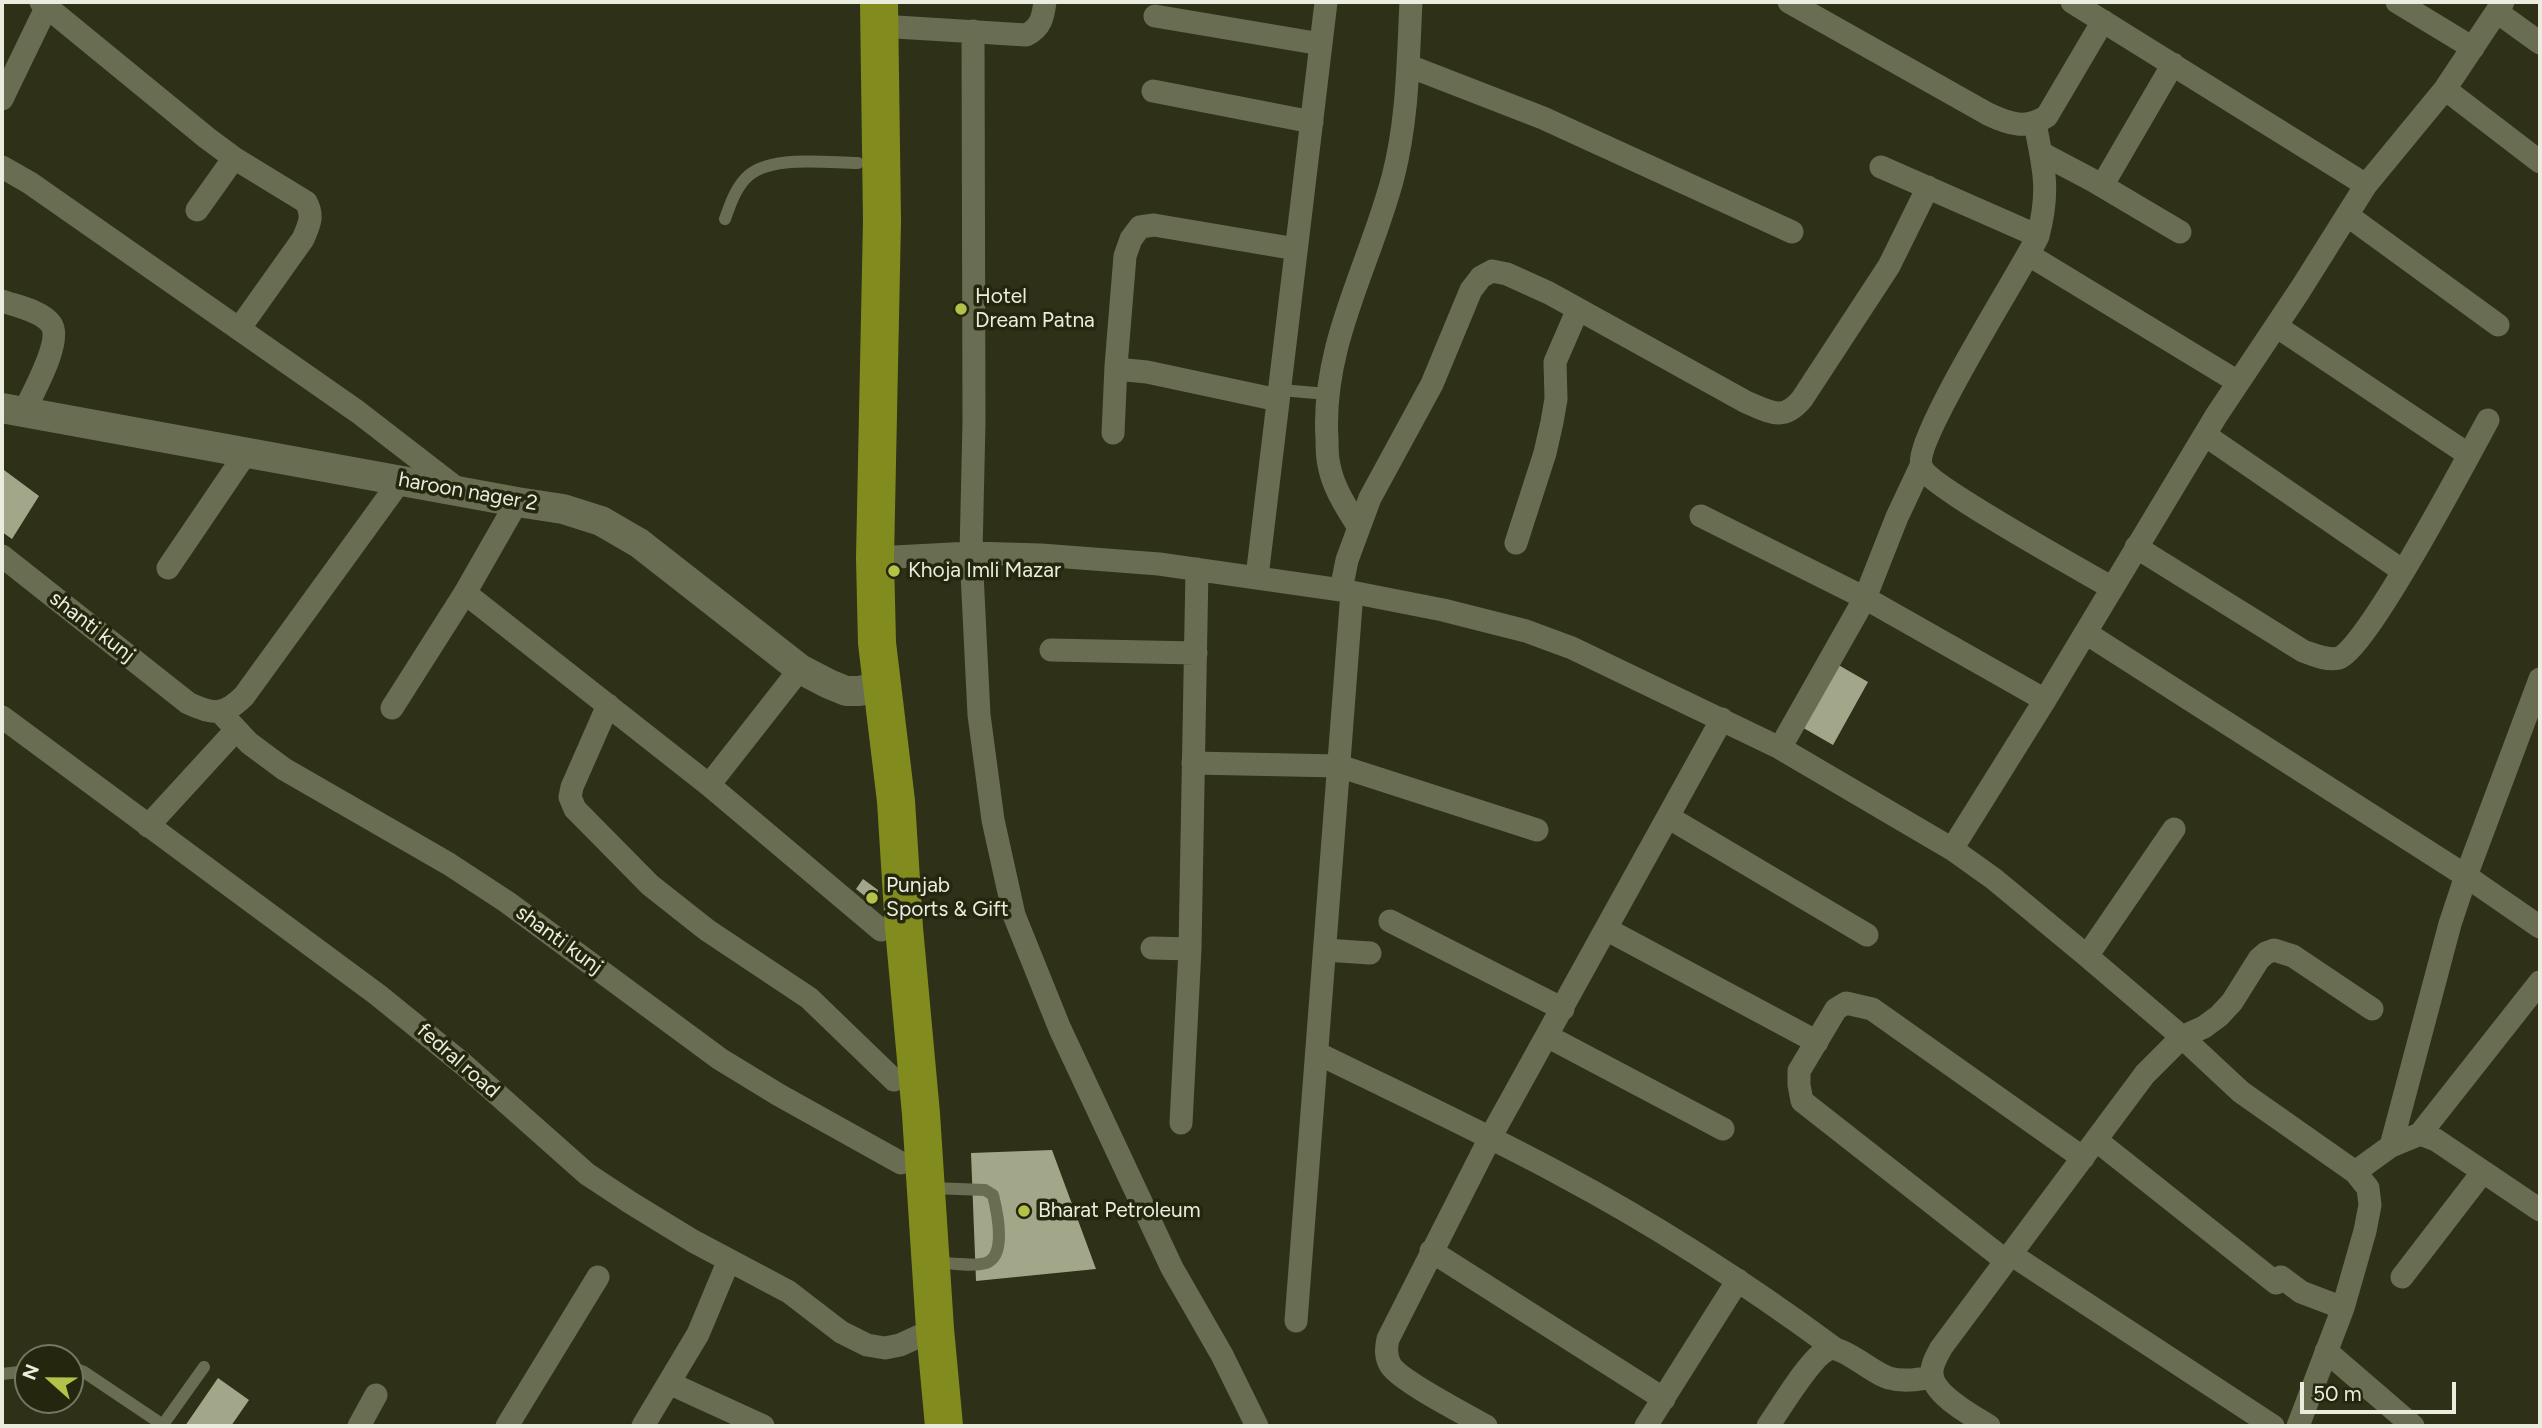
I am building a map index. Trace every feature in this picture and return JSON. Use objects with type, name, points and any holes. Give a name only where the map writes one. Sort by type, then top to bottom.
[{"type":"highway","points":[[871,10],[858,163],[851,558],[854,645],[871,687],[896,801],[924,1334],[944,1426]]},
{"type":"highway","points":[[871,10],[882,221],[874,558],[877,643],[871,687],[873,803],[894,1080],[931,1262],[924,1334],[921,1426]]},
{"type":"street","points":[[871,10],[973,31],[1026,35],[1034,31],[1041,22],[1045,2]]},
{"type":"street","points":[[1256,577],[1326,2]]},
{"type":"street","points":[[1359,528],[1339,494],[1329,465],[1326,416],[1328,394],[1331,367],[1343,319],[1383,212],[1404,129],[1411,2]]},
{"type":"street","points":[[1789,2],[1996,118],[2021,125],[2035,124],[2047,116],[2104,21]]},
{"type":"street","points":[[2072,2],[2366,185]]},
{"type":"street","points":[[2397,2],[2473,48]]},
{"type":"street","points":[[2,99],[44,4],[234,158],[306,202],[311,212],[310,225],[303,239],[239,329]]},
{"type":"street","points":[[1952,849],[2238,382],[2366,185],[2445,89],[2500,7],[2540,43]]},
{"type":"street","points":[[1155,16],[1321,44]]},
{"type":"street","points":[[973,31],[974,422],[971,554],[982,754],[993,820],[1014,915],[1060,1029],[1172,1268],[1222,1355],[1257,1426]]},
{"type":"street","points":[[2102,186],[2173,64]]},
{"type":"street","points":[[1409,66],[1555,123],[1792,232]]},
{"type":"street","points":[[2445,89],[2540,162]]},
{"type":"street","points":[[1153,90],[1312,122]]},
{"type":"street","points":[[2035,124],[2046,188],[2045,211],[2034,245],[1935,419],[1920,455],[1921,466],[1928,477],[1964,500],[2112,587]]},
{"type":"street","points":[[2041,153],[2180,232]]},
{"type":"street","points":[[197,210],[234,158]]},
{"type":"street","points":[[2,167],[30,183],[358,412],[461,492]]},
{"type":"street","points":[[1881,167],[1928,187],[2034,245],[2238,382]]},
{"type":"street","points":[[1296,1321],[1339,766],[1347,560],[1370,498],[1432,384],[1471,290],[1481,277],[1492,271],[1507,274],[1578,309],[1746,402],[1782,414],[1793,410],[1802,399],[1889,266],[1928,187]]},
{"type":"street","points":[[2347,215],[2498,325]]},
{"type":"street","points":[[1113,433],[1125,256],[1131,239],[1140,227],[1154,225],[1296,249]]},
{"type":"street","points":[[2,301],[46,319],[52,325],[55,336],[51,351],[13,410]]},
{"type":"street","points":[[1516,543],[1550,432],[1556,399],[1555,362],[1578,309]]},
{"type":"street","points":[[2276,326],[2469,455]]},
{"type":"street","points":[[1116,366],[1126,370],[1279,395]]},
{"type":"street","name":"haroon nager 2","points":[[13,410],[563,509],[601,522],[639,543],[800,669],[846,691],[871,687]]},
{"type":"street","points":[[2136,547],[2303,651],[2323,659],[2341,658],[2354,647],[2403,571],[2434,520],[2487,420]]},
{"type":"street","points":[[2205,435],[2403,571]]},
{"type":"street","points":[[168,568],[246,453]]},
{"type":"street","points":[[1780,748],[1865,598],[1897,517],[1921,466]]},
{"type":"street","points":[[220,712],[233,708],[244,696],[400,481]]},
{"type":"street","points":[[392,708],[465,593],[517,502]]},
{"type":"street","points":[[1701,516],[1865,598],[2045,700]]},
{"type":"street","points":[[874,558],[971,554],[1091,557],[1198,569],[1347,591],[1443,610],[1527,631],[1572,648],[1780,748],[1952,849],[1994,879],[2087,956],[2182,1037],[2241,1092],[2355,1172],[2368,1188],[2370,1205],[2365,1231],[2343,1308],[2298,1426]]},
{"type":"street","name":"shanti kunj","points":[[2,556],[188,703],[203,710],[220,712],[249,743],[284,769],[449,864],[507,902],[720,1059],[914,1175]]},
{"type":"street","points":[[1181,1123],[1190,949],[1198,569]]},
{"type":"street","points":[[465,593],[709,785],[881,930]]},
{"type":"street","points":[[2086,633],[2466,876],[2540,927]]},
{"type":"street","points":[[1051,650],[1196,653]]},
{"type":"street","points":[[709,785],[800,669]]},
{"type":"street","points":[[2391,1146],[2434,979],[2466,876],[2539,686]]},
{"type":"street","points":[[608,705],[572,787],[570,797],[575,808],[650,885],[707,930],[809,998],[894,1080]]},
{"type":"street","name":"fedral road","points":[[2,718],[378,995],[463,1064],[587,1174],[693,1241],[789,1292],[841,1332],[867,1345],[885,1348],[924,1334]]},
{"type":"street","points":[[1486,1426],[1400,1374],[1391,1366],[1385,1353],[1388,1339],[1490,1138],[1722,719]]},
{"type":"street","points":[[149,826],[236,730]]},
{"type":"street","points":[[1194,763],[1339,766],[1537,830]]},
{"type":"street","points":[[1668,817],[1867,935]]},
{"type":"street","points":[[2087,956],[2174,829]]},
{"type":"street","points":[[1390,921],[1563,1009]]},
{"type":"street","points":[[1606,929],[1817,1042]]},
{"type":"street","points":[[1152,948],[1190,949]]},
{"type":"street","points":[[1325,950],[1370,953]]},
{"type":"street","points":[[1989,1426],[1938,1390],[1931,1377],[1933,1364],[1941,1348],[2145,1074],[2182,1037],[2204,1027],[2219,1016],[2232,1002],[2259,959],[2274,950],[2293,956],[2372,1009]]},
{"type":"street","points":[[2355,1172],[2391,1146],[2420,1134],[2540,982]]},
{"type":"street","points":[[2273,1426],[2009,1258],[1802,1101],[1800,1071],[1836,1009],[1846,1003],[1872,1009],[2089,1149],[2279,1280],[2301,1292],[2343,1308]]},
{"type":"street","points":[[1547,1036],[1723,1129]]},
{"type":"street","points":[[1317,1054],[1490,1138],[1625,1211],[1738,1280],[1871,1371],[1889,1378],[1909,1381],[1931,1377]]},
{"type":"street","points":[[2420,1134],[2436,1140],[2540,1210]]},
{"type":"street","points":[[2402,1277],[2483,1173]]},
{"type":"street","points":[[1431,1251],[1664,1399]]},
{"type":"street","points":[[643,1426],[698,1334],[729,1261]]},
{"type":"street","points":[[508,1426],[598,1277]]},
{"type":"street","points":[[1646,1426],[1738,1280]]},
{"type":"street","points":[[1768,1426],[1808,1368],[1820,1355],[1834,1348]]},
{"type":"street","points":[[2326,1351],[2413,1426]]},
{"type":"street","points":[[669,1383],[763,1426]]},
{"type":"street","points":[[359,1426],[376,1395]]},
{"type":"lane","points":[[725,219],[741,184],[762,166],[780,163],[858,163]]},
{"type":"lane","points":[[1279,395],[1328,394]]},
{"type":"lane","points":[[914,1175],[985,1190],[993,1195],[1000,1243],[996,1256],[987,1263],[931,1262]]},
{"type":"lane","points":[[84,1372],[162,1425],[204,1367]]},
{"type":"building","points":[[4,470],[39,496],[12,539],[2,532]]},
{"type":"building","points":[[1835,663],[1868,682],[1833,745],[1800,726]]},
{"type":"building","name":"Punjab Sports & Gift","points":[[863,879],[878,890],[876,905],[856,889]]},
{"type":"building","name":"Bharat Petroleum","points":[[1052,1150],[1096,1269],[976,1281],[971,1153]]},
{"type":"building","points":[[218,1378],[249,1400],[231,1426],[185,1426]]},
{"type":"place","name":"Hotel Dream Patna","points":[[961,309]]},
{"type":"place","name":"Khoja Imli Mazar","points":[[894,571]]},
{"type":"place","name":"Punjab Sports & Gift","points":[[872,898]]},
{"type":"place","name":"Bharat Petroleum","points":[[1024,1211]]}]
